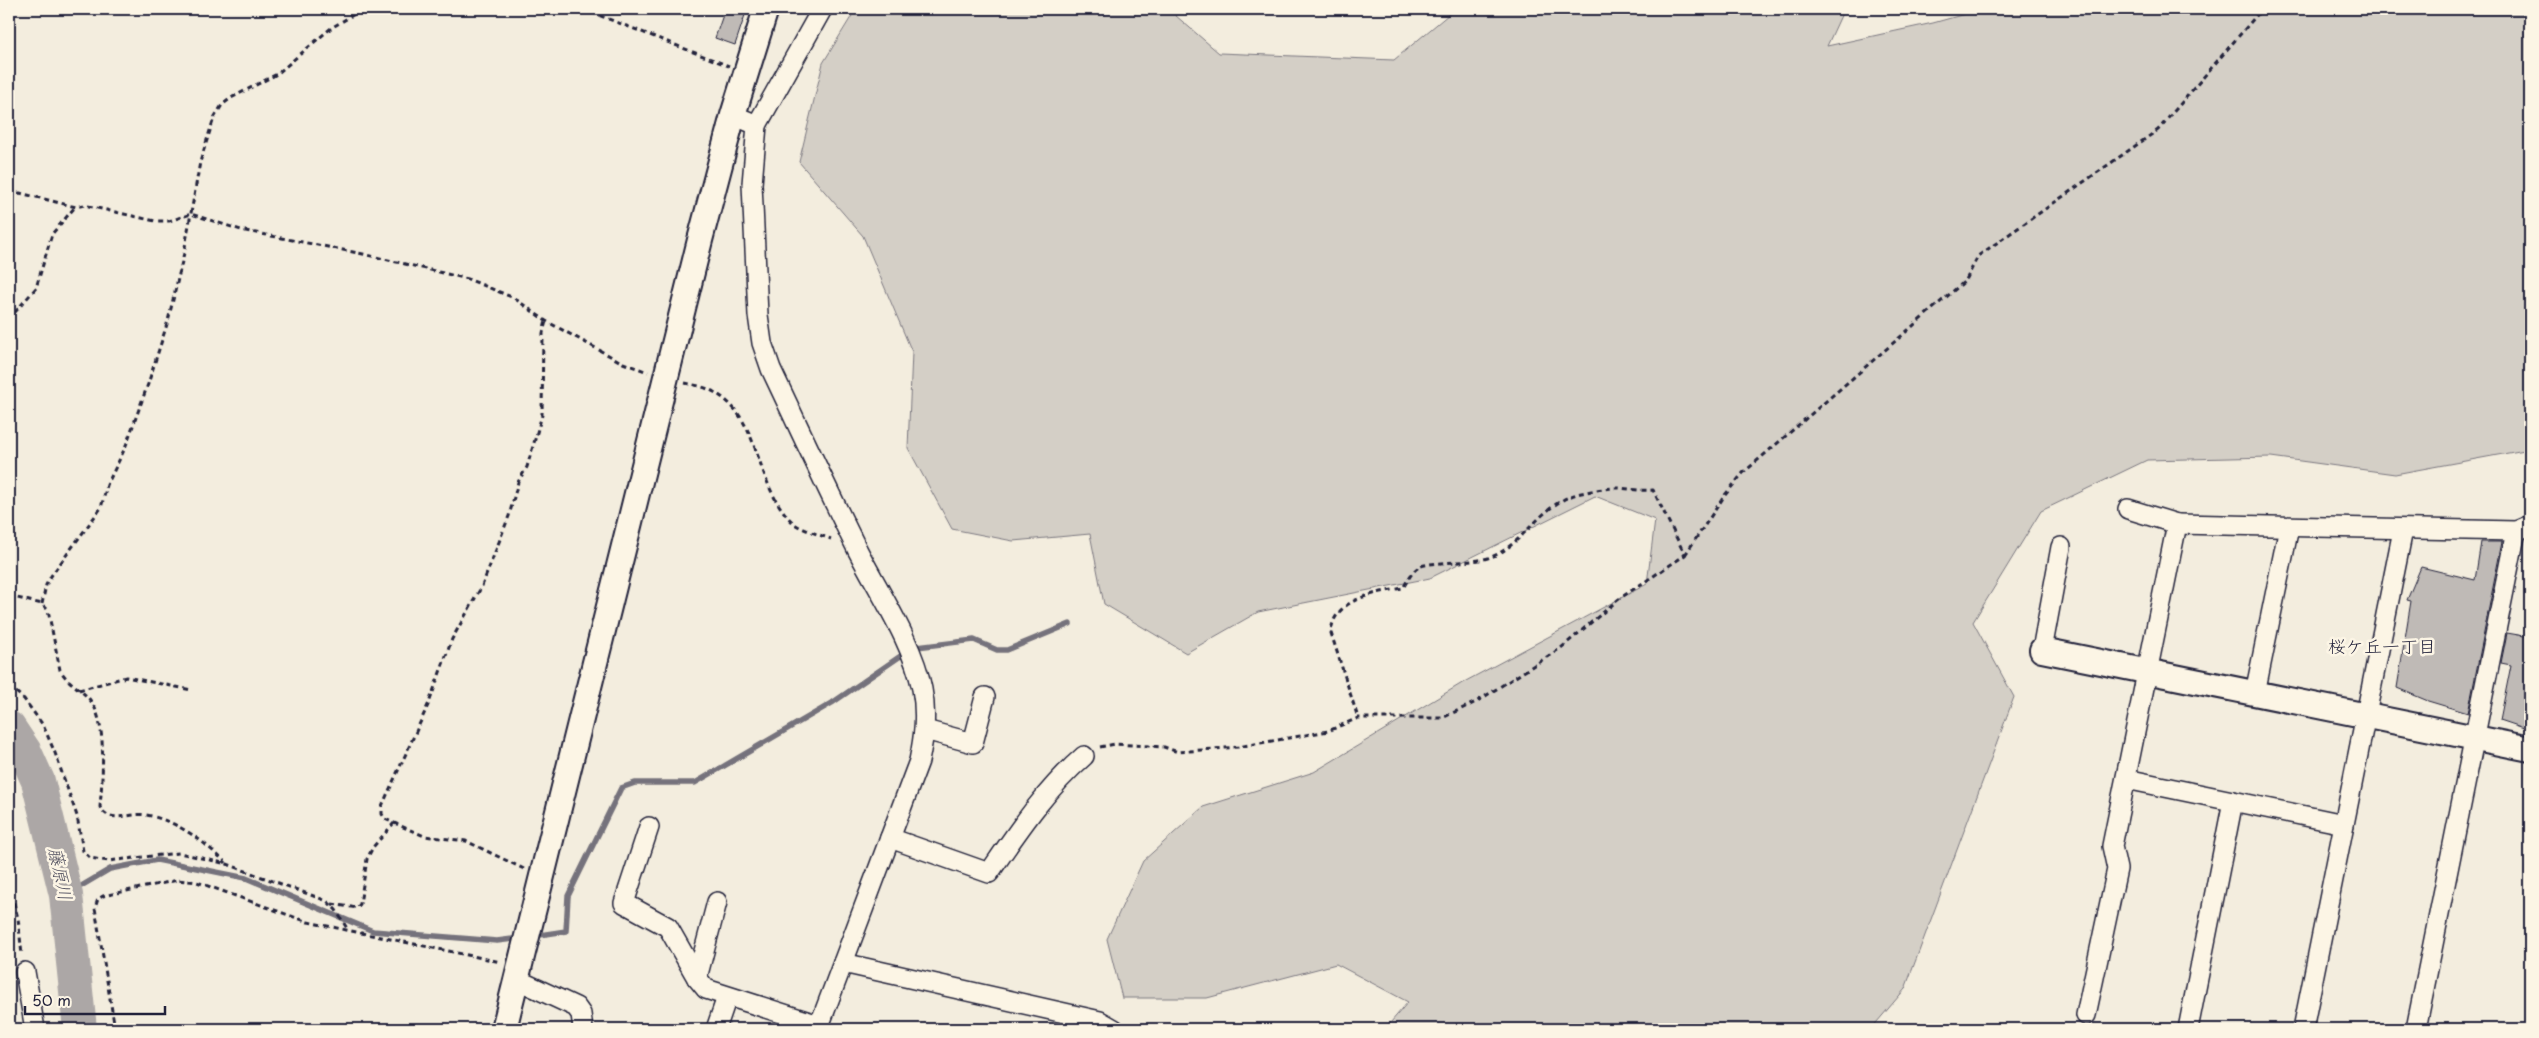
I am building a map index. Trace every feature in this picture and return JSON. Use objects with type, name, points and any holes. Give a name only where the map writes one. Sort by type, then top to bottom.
[{"type":"street","points":[[504,1029],[520,973],[700,240],[746,73],[766,9]]},
{"type":"street","points":[[649,826],[624,903],[668,927],[696,978],[706,989],[818,1027],[919,761],[925,730],[922,688],[909,651],[771,369],[762,343],[758,315],[752,184],[757,125],[822,9]]},
{"type":"street","points":[[734,115],[757,125]]},
{"type":"street","points":[[2128,509],[2177,524],[2403,530],[2523,528],[2474,737],[2416,1029]]},
{"type":"street","points":[[2086,1015],[2118,869],[2112,846],[2177,524]]},
{"type":"street","points":[[2255,693],[2289,527]]},
{"type":"street","points":[[2303,1029],[2403,530]]},
{"type":"street","points":[[2060,547],[2042,650],[2530,749]]},
{"type":"street","points":[[925,730],[973,743],[985,697]]},
{"type":"street","points":[[890,838],[989,873],[1039,801],[1061,776],[1084,756]]},
{"type":"street","points":[[2126,779],[2344,824]]},
{"type":"street","points":[[2188,1029],[2233,801]]},
{"type":"street","points":[[696,978],[717,902]]},
{"type":"street","points":[[843,963],[1100,1021],[1114,1029]]},
{"type":"street","points":[[25,972],[35,1029]]},
{"type":"street","points":[[520,973],[576,1008],[581,1014],[583,1029]]},
{"type":"street","points":[[716,1029],[728,997]]},
{"type":"path","points":[[42,604],[50,576],[102,508],[108,485],[125,448],[148,384],[168,321],[184,253],[200,162],[214,118],[222,105],[231,98],[277,74],[331,28],[364,9]]},
{"type":"path","points":[[583,9],[746,73]]},
{"type":"path","points":[[1084,756],[1100,747],[1115,744],[1164,747],[1178,752],[1238,747],[1328,731],[1358,718],[1442,718],[1476,702],[1561,648],[1619,599],[1685,555],[1725,494],[1743,473],[1966,280],[1978,256],[2158,130],[2262,9]]},
{"type":"path","points":[[9,194],[20,193],[76,207],[84,205],[155,221],[169,221],[191,214],[241,230],[363,254],[468,279],[514,298],[546,321],[623,363],[666,378],[712,390],[724,398],[745,423],[756,446],[767,486],[783,512],[796,524],[858,550]]},
{"type":"path","points":[[9,319],[36,288],[52,234],[76,207]]},
{"type":"path","points":[[543,877],[466,841],[434,838],[394,823],[382,814],[382,806],[429,703],[452,640],[482,586],[509,516],[518,482],[527,467],[542,415],[543,333],[546,321]]},
{"type":"path","points":[[1358,718],[1332,633],[1332,622],[1341,611],[1360,596],[1404,588],[1412,572],[1421,566],[1466,563],[1491,557],[1509,549],[1526,529],[1559,503],[1576,495],[1620,488],[1638,491],[1653,490],[1685,555]]},
{"type":"path","points":[[9,596],[42,604],[48,610],[60,670],[65,678],[90,700],[95,710],[100,730],[102,764],[100,808],[103,814],[108,817],[144,814],[159,818],[209,846],[227,864]]},
{"type":"path","points":[[78,690],[126,677],[192,690]]},
{"type":"path","points":[[9,686],[24,699],[43,725],[56,753],[77,816],[83,851],[90,858],[108,861],[179,854],[227,864],[331,904],[351,909],[356,908],[360,904],[367,859],[373,847],[394,823]]},
{"type":"path","points":[[115,1029],[95,908],[98,899],[103,896],[178,880],[197,882],[308,922],[520,973]]},
{"type":"path","points":[[9,885],[18,918],[25,972]]},
{"type":"path","points":[[331,904],[348,931]]},
{"type":"shaded area","points":[[856,9],[1168,9],[1219,53],[1394,60],[1455,9],[1844,9],[1827,46],[1933,23],[1983,9],[2530,9],[2530,449],[2395,474],[2271,457],[2147,460],[2041,511],[1973,622],[2014,697],[1905,989],[1871,1029],[1385,1029],[1408,1002],[1336,964],[1207,998],[1122,998],[1107,939],[1143,861],[1203,807],[1314,772],[1464,682],[1647,584],[1655,520],[1595,496],[1430,578],[1258,612],[1186,653],[1104,604],[1090,534],[1013,541],[952,529],[908,448],[912,352],[863,236],[799,162],[823,63]]},
{"type":"building","points":[[725,9],[747,9],[735,45],[715,38]]},
{"type":"building","points":[[2481,542],[2502,542],[2468,713],[2428,701],[2397,688],[2411,601],[2407,600],[2421,567],[2475,580]]},
{"type":"building","points":[[2507,633],[2530,637],[2530,730],[2500,720],[2511,665],[2501,663]]},
{"type":"waterway","points":[[533,936],[566,931],[568,896],[621,788],[635,783],[695,783],[832,703],[902,655],[917,647],[974,640],[997,650],[1007,650],[1070,624]]},
{"type":"waterway","name":"藤原川","points":[[9,728],[25,752],[38,781],[66,895],[80,1029]]},
{"type":"waterway","points":[[66,895],[110,869],[157,860],[246,878],[373,931],[497,941],[521,938]]},
{"type":"district","name":"桜ケ丘一丁目","points":[[2382,647]]}]
